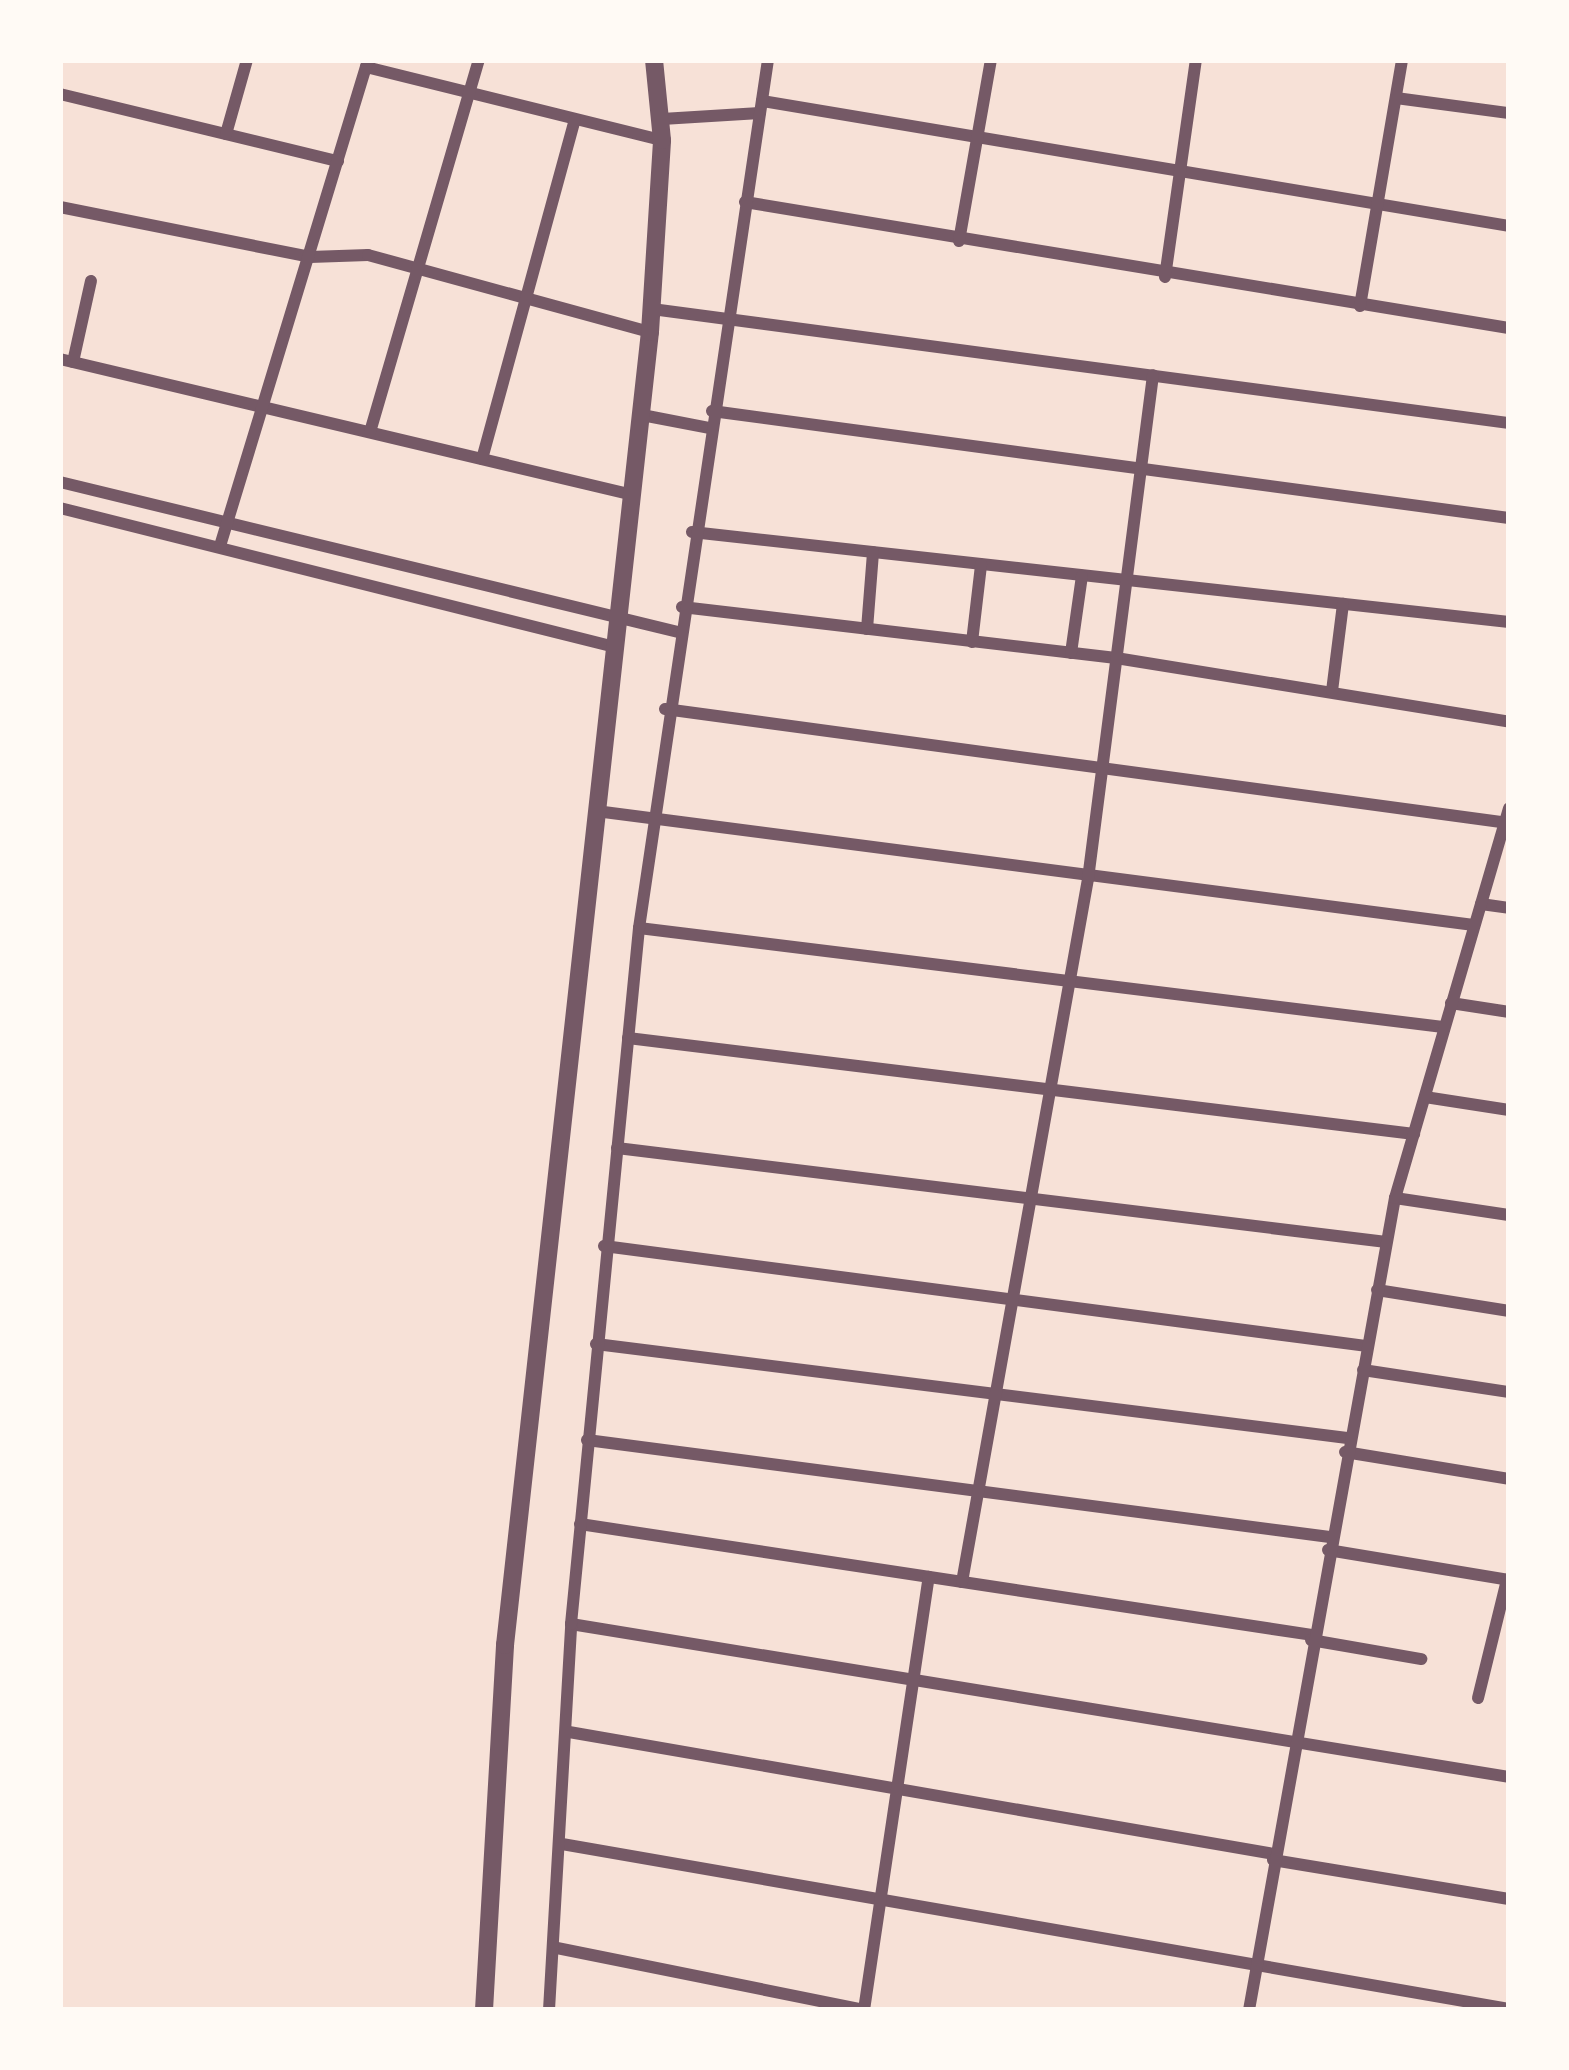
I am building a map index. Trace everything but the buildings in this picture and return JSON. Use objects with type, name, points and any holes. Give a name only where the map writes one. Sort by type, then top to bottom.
[{"type":"street","points":[[226,134],[247,60]]},
{"type":"street","points":[[370,432],[479,60]]},
{"type":"street","points":[[484,2010],[505,1645],[650,332],[662,140],[654,60]]},
{"type":"street","points":[[549,2010],[569,1732],[571,1624],[604,1246],[639,928],[665,710],[768,60]]},
{"type":"street","points":[[959,241],[991,60]]},
{"type":"street","points":[[1165,277],[1196,61],[1186,60]]},
{"type":"street","points":[[1360,306],[1402,60]]},
{"type":"street","points":[[220,546],[367,63],[662,140]]},
{"type":"street","points":[[60,94],[338,161]]},
{"type":"street","points":[[1396,98],[1509,113]]},
{"type":"street","points":[[662,119],[761,106],[1509,226]]},
{"type":"street","points":[[482,459],[575,120]]},
{"type":"street","points":[[746,202],[1165,277],[1509,328]]},
{"type":"street","points":[[60,207],[310,257],[348,252],[650,332]]},
{"type":"street","points":[[91,281],[66,360],[633,495]]},
{"type":"street","points":[[652,309],[1509,423]]},
{"type":"street","points":[[962,1582],[1088,879],[1153,375]]},
{"type":"street","points":[[712,411],[1143,475],[1509,518]]},
{"type":"street","points":[[642,415],[709,428]]},
{"type":"street","points":[[60,482],[678,632]]},
{"type":"street","points":[[60,508],[614,647]]},
{"type":"street","points":[[692,532],[1509,622]]},
{"type":"street","points":[[867,629],[873,552]]},
{"type":"street","points":[[972,642],[981,565]]},
{"type":"street","points":[[1071,653],[1082,576]]},
{"type":"street","points":[[1332,692],[1343,604]]},
{"type":"street","points":[[682,607],[1116,658],[1509,722]]},
{"type":"street","points":[[665,710],[1105,770],[1508,818],[1395,1198],[1311,1638],[1249,2010]]},
{"type":"street","points":[[596,811],[1088,879],[1474,925]]},
{"type":"street","points":[[1481,904],[1509,908]]},
{"type":"street","points":[[639,928],[1069,986],[1443,1027]]},
{"type":"street","points":[[1451,1004],[1509,1012]]},
{"type":"street","points":[[628,1038],[1414,1134]]},
{"type":"street","points":[[1425,1097],[1509,1110]]},
{"type":"street","points":[[616,1148],[1386,1243]]},
{"type":"street","points":[[1395,1198],[1509,1215]]},
{"type":"street","points":[[604,1246],[1367,1346]]},
{"type":"street","points":[[1377,1290],[1509,1310]]},
{"type":"street","points":[[596,1344],[996,1394],[1347,1445],[1509,1480]]},
{"type":"street","points":[[1363,1370],[1509,1392]]},
{"type":"street","points":[[587,1441],[978,1491],[1329,1543],[1508,1580],[1478,1698]]},
{"type":"street","points":[[580,1524],[1421,1659]]},
{"type":"street","points":[[556,1948],[865,2010],[929,1577]]},
{"type":"street","points":[[571,1624],[1509,1778]]},
{"type":"street","points":[[569,1732],[1509,1899]]},
{"type":"street","points":[[562,1844],[1509,2009]]}]
